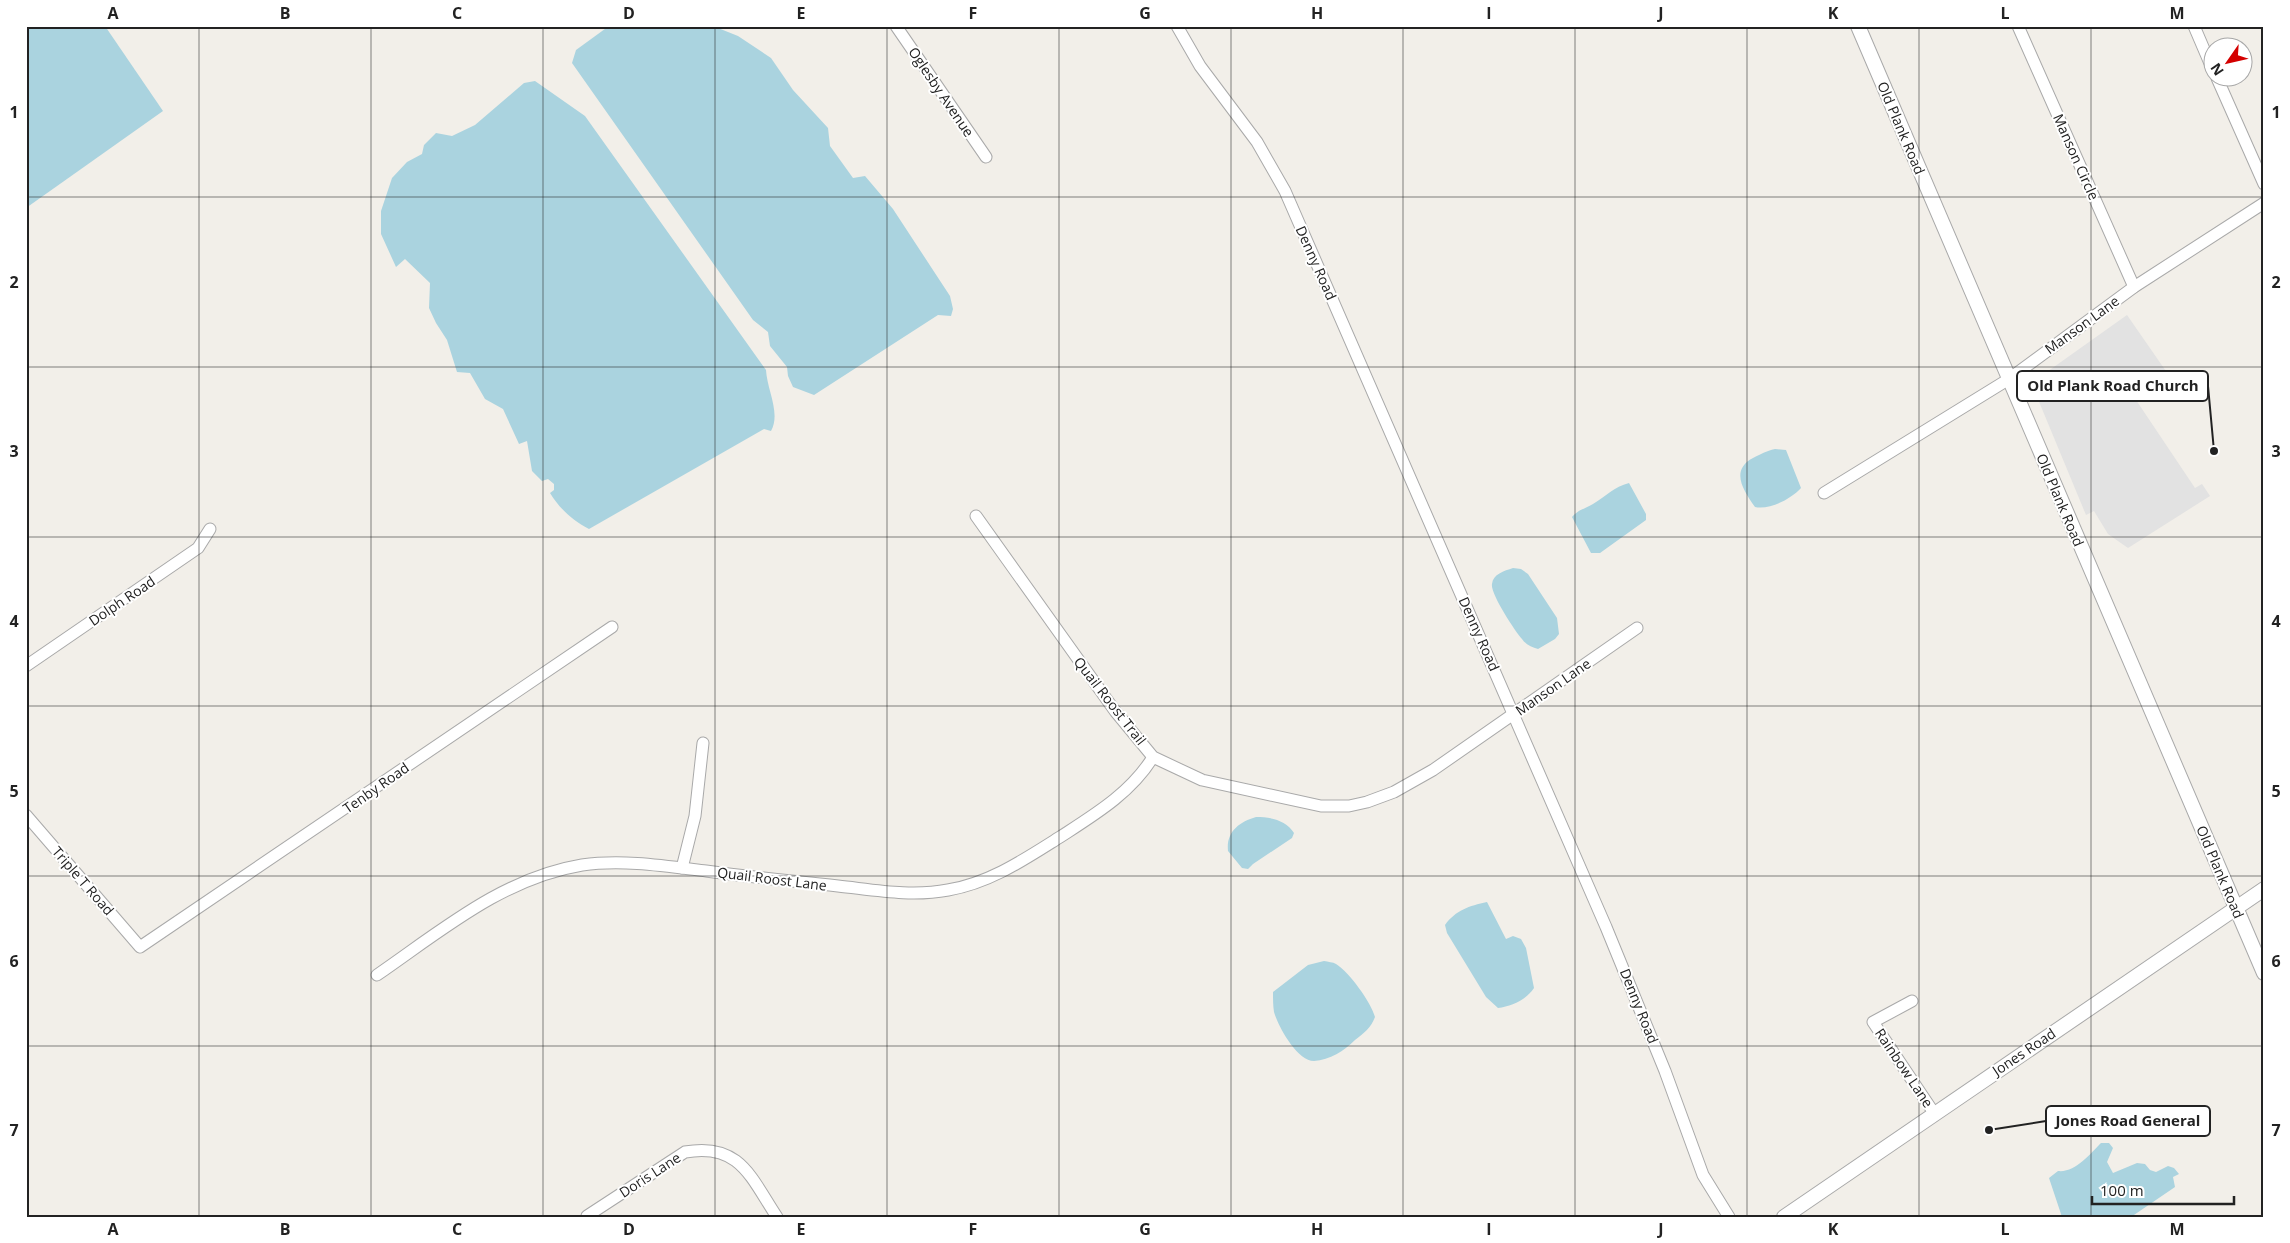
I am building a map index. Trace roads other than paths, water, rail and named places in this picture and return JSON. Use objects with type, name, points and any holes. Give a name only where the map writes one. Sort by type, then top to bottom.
[{"type":"street","name":"Oglesby Avenue","points":[[896,26],[986,157]]},
{"type":"street","name":"Denny Road","points":[[1177,26],[1200,66],[1257,142],[1285,191],[1632,990],[1665,1071],[1703,1175],[1729,1217]]},
{"type":"street","name":"Old Plank Road","points":[[1858,26],[2264,973]]},
{"type":"street","name":"Manson Circle","points":[[2018,26],[2134,287]]},
{"type":"street","points":[[2194,26],[2202,45]]},
{"type":"street","points":[[2221,88],[2264,184]]},
{"type":"street","name":"Manson Lane","points":[[1824,494],[2009,379],[2134,287],[2264,203]]},
{"type":"street","name":"Quail Roost Trail","points":[[976,516],[1134,737],[1153,757],[1202,780],[1321,806],[1349,806],[1367,802],[1394,792],[1433,770],[1468,745]]},
{"type":"street","name":"Dolph Road","points":[[26,666],[198,548],[210,529]]},
{"type":"street","name":"Tenby Road","points":[[140,947],[612,627]]},
{"type":"street","name":"Manson Lane","points":[[1468,745],[1514,715],[1637,628]]},
{"type":"street","points":[[682,868],[695,816],[703,743]]},
{"type":"street","name":"Quail Roost Lane","points":[[377,975],[491,898],[531,878],[576,866],[610,863],[682,868],[906,894],[949,890],[984,880],[1010,869],[1074,828],[1132,785],[1153,757]]},
{"type":"street","name":"Triple T Road","points":[[26,815],[140,947]]},
{"type":"street","name":"Jones Road","points":[[1784,1217],[2264,889]]},
{"type":"street","name":"Rainbow Lane","points":[[1912,1001],[1874,1022],[1934,1113]]},
{"type":"street","name":"Doris Lane","points":[[587,1216],[685,1152],[701,1149],[718,1151],[738,1161],[777,1217]]},
{"type":"water","points":[[26,26],[105,26],[163,111],[26,208]]},
{"type":"water","points":[[609,26],[713,26],[738,36],[771,58],[793,90],[828,128],[830,146],[853,178],[865,176],[893,209],[950,296],[953,309],[951,316],[938,315],[814,395],[793,387],[788,376],[787,367],[770,346],[768,332],[753,320],[572,63],[576,50]]},
{"type":"water","points":[[535,81],[585,116],[766,370],[775,417],[771,431],[764,429],[589,529],[572,518],[558,504],[550,493],[554,490],[554,484],[548,479],[542,481],[532,471],[527,441],[519,444],[503,409],[485,399],[470,373],[457,372],[447,340],[429,308],[430,283],[405,259],[396,267],[381,234],[381,211],[392,178],[407,162],[422,154],[424,145],[436,133],[452,136],[475,125],[524,83]]},
{"type":"water","points":[[1775,449],[1786,450],[1801,488],[1780,503],[1767,507],[1755,507],[1746,494],[1741,481],[1740,474],[1742,468],[1753,458]]},
{"type":"water","points":[[1629,483],[1646,514],[1646,520],[1600,553],[1591,553],[1572,517],[1614,489]]},
{"type":"water","points":[[1513,568],[1521,569],[1528,574],[1557,618],[1559,634],[1555,639],[1538,649],[1531,647],[1519,635],[1492,589],[1494,578],[1497,575]]},
{"type":"water","points":[[1256,817],[1282,822],[1294,833],[1292,838],[1248,869],[1242,868],[1228,851],[1229,838],[1239,825]]},
{"type":"water","points":[[1487,902],[1506,939],[1513,936],[1521,939],[1526,948],[1534,988],[1518,1002],[1498,1008],[1486,997],[1447,933],[1445,925],[1463,909]]},
{"type":"water","points":[[1324,961],[1335,963],[1353,980],[1375,1017],[1367,1030],[1346,1048],[1331,1057],[1314,1061],[1301,1055],[1284,1034],[1274,1012],[1273,992],[1308,965]]},
{"type":"water","points":[[2101,1143],[2109,1143],[2113,1148],[2107,1162],[2113,1173],[2137,1163],[2145,1164],[2150,1170],[2156,1172],[2168,1166],[2174,1168],[2179,1174],[2173,1177],[2175,1187],[2131,1217],[2062,1217],[2049,1178],[2058,1171],[2064,1171],[2076,1166]]},
{"type":"place","name":"Old Plank Road Church","points":[[2214,451]]},
{"type":"place","name":"Jones Road General","points":[[1989,1130]]}]
